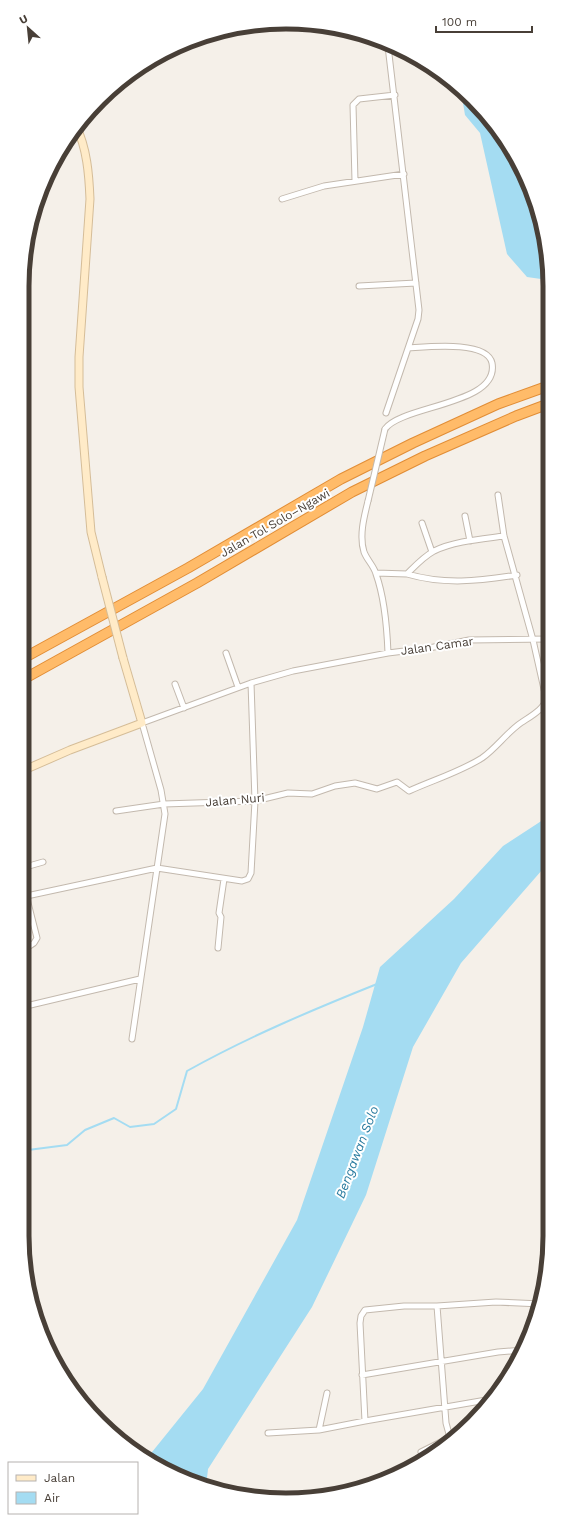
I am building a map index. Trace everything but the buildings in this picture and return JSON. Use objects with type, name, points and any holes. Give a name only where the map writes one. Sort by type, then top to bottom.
[{"type":"highway","name":"Jalan Tol Solo–Ngawi","points":[[29,655],[188,568],[341,478],[498,404],[543,388]]},
{"type":"highway","name":"Jalan Tol Solo–Ngawi","points":[[29,676],[184,590],[352,492],[432,453],[516,416],[543,406]]},
{"type":"street","points":[[386,413],[409,348],[419,314],[395,95],[389,51]]},
{"type":"street","points":[[355,181],[352,109],[354,103],[362,98],[395,95]]},
{"type":"street","points":[[79,134],[85,155],[89,178],[90,199],[78,358],[80,405],[91,532],[123,658],[164,804],[165,824],[157,868],[132,1039]]},
{"type":"street","points":[[282,199],[324,186],[404,174]]},
{"type":"street","points":[[359,286],[416,283]]},
{"type":"street","points":[[388,653],[386,622],[376,573],[364,552],[362,537],[363,522],[385,429],[394,420],[442,405],[474,391],[482,386],[490,376],[492,369],[490,359],[472,348],[409,348]]},
{"type":"street","points":[[498,495],[504,536],[517,575],[534,640]]},
{"type":"street","points":[[465,516],[470,541]]},
{"type":"street","points":[[422,523],[432,552]]},
{"type":"street","points":[[408,574],[432,552],[470,541],[504,536]]},
{"type":"street","points":[[376,573],[408,574],[439,582],[476,581],[517,575]]},
{"type":"street","name":"Jalan Camar","points":[[142,724],[251,682],[293,671],[388,653],[429,648],[469,640],[543,640]]},
{"type":"street","name":"Jalan Nuri","points":[[534,640],[543,682]]},
{"type":"street","points":[[226,653],[238,687]]},
{"type":"street","points":[[29,895],[157,868],[224,879],[242,881],[248,879],[250,875],[255,801],[251,682]]},
{"type":"street","points":[[175,684],[184,708]]},
{"type":"street","name":"Jalan Nuri","points":[[116,811],[164,804],[255,801],[288,793],[312,794],[335,786],[355,783],[377,789],[397,782],[409,791],[462,768],[489,752],[543,705]]},
{"type":"street","points":[[29,769],[70,750],[142,724]]},
{"type":"street","points":[[29,866],[42,862]]},
{"type":"street","points":[[218,948],[221,917],[219,913],[224,879]]},
{"type":"street","points":[[29,913],[37,940],[29,947]]},
{"type":"street","points":[[29,1005],[140,979]]},
{"type":"street","points":[[364,1420],[360,1323],[364,1310],[404,1306],[437,1306],[496,1302],[534,1304]]},
{"type":"street","points":[[437,1306],[447,1429],[449,1434]]},
{"type":"street","points":[[362,1375],[498,1352],[516,1351]]},
{"type":"street","points":[[319,1430],[327,1393]]},
{"type":"street","points":[[268,1433],[319,1430],[364,1420],[481,1402]]},
{"type":"street","points":[[421,1452],[435,1446]]},
{"type":"water","points":[[462,99],[500,143],[516,172],[534,219],[541,252],[543,279],[527,277],[507,254],[480,133],[465,115]]},
{"type":"water","name":"Bengawan Solo","points":[[543,820],[543,869],[461,963],[413,1047],[366,1195],[312,1307],[208,1469],[207,1480],[157,1459],[150,1455],[203,1389],[297,1220],[363,1027],[380,967],[454,899],[503,846]]},
{"type":"waterway","points":[[29,1150],[67,1145],[85,1130],[114,1118],[130,1127],[154,1124],[176,1109],[187,1071],[280,1024],[377,984]]}]
